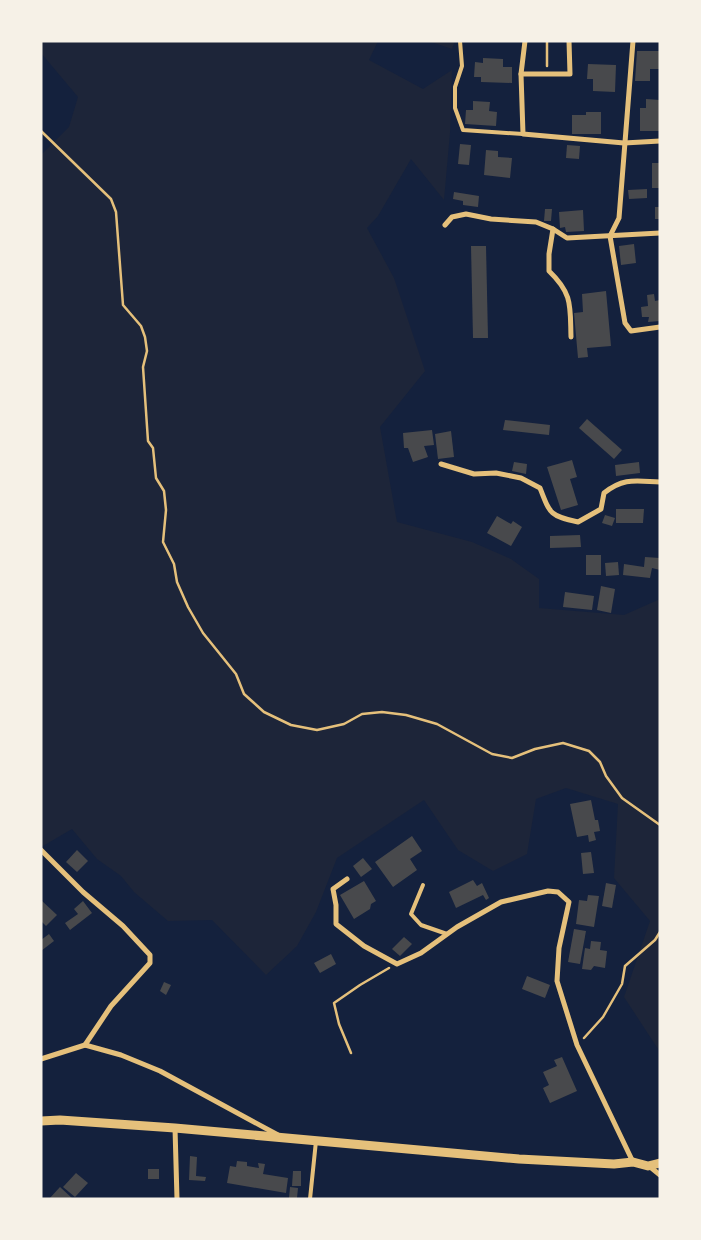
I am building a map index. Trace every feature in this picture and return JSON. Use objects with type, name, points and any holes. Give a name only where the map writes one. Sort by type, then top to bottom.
[{"type":"street","points":[[525,41],[521,74],[523,134],[624,142],[660,141]]},
{"type":"street","points":[[521,74],[570,74],[569,41]]},
{"type":"street","points":[[633,41],[618,218],[610,236],[625,323],[631,331],[660,326]]},
{"type":"street","points":[[444,225],[452,217],[466,214],[492,219],[536,222],[553,229],[567,238],[660,232]]},
{"type":"street","points":[[553,229],[548,254],[549,271],[562,283],[570,303],[571,337]]},
{"type":"street","points":[[441,464],[474,474],[496,473],[521,478],[540,488],[548,507],[557,517],[578,522],[601,509],[604,493],[616,483],[631,480],[660,482]]},
{"type":"street","points":[[41,850],[83,892],[123,926],[150,955],[150,963],[111,1006],[85,1045]]},
{"type":"street","points":[[347,879],[333,890],[336,905],[336,924],[364,946],[397,964],[421,953],[448,934],[501,902],[548,892],[558,892],[569,902],[559,948],[557,981],[577,1045],[633,1162]]},
{"type":"street","points":[[41,1058],[85,1045],[121,1055],[160,1071],[283,1138]]},
{"type":"street","points":[[41,1121],[60,1120],[174,1128],[519,1159],[614,1164],[633,1162],[648,1166],[660,1176]]},
{"type":"street","points":[[174,1128],[177,1199]]},
{"type":"street","points":[[648,1166],[660,1163]]},
{"type":"lane","points":[[460,41],[462,66],[455,87],[454,108],[463,130],[523,134]]},
{"type":"lane","points":[[423,885],[411,914],[422,925],[448,934]]},
{"type":"lane","points":[[310,1199],[316,1141]]},
{"type":"path","points":[[547,41],[547,75]]},
{"type":"path","points":[[41,131],[111,199],[116,212],[123,304],[141,326],[146,337],[147,351],[143,367],[148,441],[153,448],[156,478],[164,491],[166,510],[163,542],[174,564],[177,582],[188,607],[203,632],[236,674],[244,694],[264,712],[291,725],[317,730],[344,724],[362,714],[382,712],[406,715],[437,724],[492,754],[512,758],[535,749],[563,743],[588,751],[600,762],[606,776],[622,798],[660,825]]},
{"type":"path","points":[[577,1045],[603,1017],[622,984],[625,966],[655,940],[660,932]]},
{"type":"path","points":[[351,1053],[339,1024],[334,1003],[360,985],[397,964]]},
{"type":"shaded area","points":[[41,41],[378,41],[369,60],[423,89],[452,70],[450,133],[444,200],[411,159],[378,216],[367,228],[394,278],[425,371],[380,427],[397,522],[472,542],[511,559],[539,579],[539,608],[624,615],[660,599],[660,1052],[624,997],[650,921],[614,878],[618,804],[566,788],[536,799],[527,854],[493,871],[458,850],[424,800],[337,858],[316,912],[297,946],[266,975],[212,920],[168,921],[134,892],[121,876],[97,859],[72,829],[43,846],[41,844],[41,155],[69,127],[78,97],[41,53]]},
{"type":"shaded area","points":[[428,41],[455,41],[452,49]]},
{"type":"building","points":[[637,51],[660,51],[660,69],[650,69],[650,81],[635,81]]},
{"type":"building","points":[[483,58],[503,59],[503,67],[512,67],[512,83],[481,82],[481,77],[474,77],[475,62],[483,63]]},
{"type":"building","points":[[588,64],[616,65],[615,92],[593,91],[593,79],[587,79]]},
{"type":"building","points":[[646,99],[660,100],[660,131],[640,131],[640,108],[646,108]]},
{"type":"building","points":[[473,101],[490,102],[489,111],[497,112],[496,126],[465,124],[466,110],[473,110]]},
{"type":"building","points":[[586,112],[601,112],[601,134],[572,134],[572,115],[586,115]]},
{"type":"building","points":[[460,144],[471,145],[469,165],[458,164]]},
{"type":"building","points":[[567,145],[580,146],[579,159],[566,158]]},
{"type":"building","points":[[486,150],[498,151],[498,157],[512,158],[510,178],[484,175]]},
{"type":"building","points":[[652,163],[660,163],[660,188],[652,188]]},
{"type":"building","points":[[647,189],[647,198],[629,199],[628,190]]},
{"type":"building","points":[[454,192],[479,196],[478,207],[463,205],[463,201],[453,199]]},
{"type":"building","points":[[655,207],[660,207],[660,219],[655,219]]},
{"type":"building","points":[[545,209],[552,209],[551,221],[544,221]]},
{"type":"building","points":[[583,210],[584,231],[566,232],[565,227],[560,228],[559,212]]},
{"type":"building","points":[[634,244],[636,263],[621,265],[619,246]]},
{"type":"building","points":[[471,246],[486,246],[488,338],[473,338]]},
{"type":"building","points":[[606,291],[611,346],[587,348],[588,357],[578,358],[574,313],[583,312],[582,294]]},
{"type":"building","points":[[654,294],[655,301],[660,300],[660,321],[648,322],[649,317],[642,317],[641,307],[648,306],[647,295]]},
{"type":"building","points":[[587,419],[622,450],[614,459],[579,428]]},
{"type":"building","points":[[505,420],[550,425],[549,435],[503,430]]},
{"type":"building","points":[[432,430],[434,445],[424,446],[428,457],[413,462],[408,448],[404,448],[403,433]]},
{"type":"building","points":[[451,431],[454,457],[438,459],[435,434]]},
{"type":"building","points":[[572,460],[577,477],[570,479],[578,505],[561,510],[547,467]]},
{"type":"building","points":[[514,462],[527,464],[526,474],[512,471]]},
{"type":"building","points":[[639,462],[640,473],[616,476],[615,465]]},
{"type":"building","points":[[616,509],[644,509],[643,523],[616,523]]},
{"type":"building","points":[[605,515],[615,518],[612,526],[602,523]]},
{"type":"building","points":[[497,516],[511,524],[513,521],[522,527],[511,546],[487,533]]},
{"type":"building","points":[[580,535],[581,547],[550,548],[550,536]]},
{"type":"building","points":[[586,555],[601,555],[601,575],[586,575]]},
{"type":"building","points":[[645,557],[660,558],[660,570],[652,568],[650,578],[623,575],[624,564],[644,567]]},
{"type":"building","points":[[618,562],[619,575],[606,576],[605,563]]},
{"type":"building","points":[[601,586],[615,589],[611,613],[597,610]]},
{"type":"building","points":[[565,592],[594,596],[592,610],[563,607]]},
{"type":"building","points":[[591,800],[595,820],[598,820],[600,831],[594,832],[596,840],[589,842],[588,835],[577,837],[570,804]]},
{"type":"building","points":[[412,836],[422,851],[410,859],[417,870],[393,887],[375,862]]},
{"type":"building","points":[[77,850],[88,861],[77,872],[66,862]]},
{"type":"building","points":[[591,852],[594,873],[583,874],[581,853]]},
{"type":"building","points":[[363,858],[372,869],[361,877],[353,866]]},
{"type":"building","points":[[473,880],[477,886],[482,883],[489,898],[486,900],[483,895],[456,908],[449,892]]},
{"type":"building","points":[[364,881],[376,901],[371,904],[370,909],[354,919],[340,895]]},
{"type":"building","points":[[606,883],[616,885],[612,908],[602,906]]},
{"type":"building","points":[[588,895],[599,896],[594,927],[576,924],[579,900],[587,901]]},
{"type":"building","points":[[41,900],[57,915],[46,926],[41,921]]},
{"type":"building","points":[[83,901],[92,913],[70,930],[65,923],[78,914],[74,909]]},
{"type":"building","points":[[574,929],[586,931],[580,964],[568,962]]},
{"type":"building","points":[[49,934],[54,941],[41,951],[41,940]]},
{"type":"building","points":[[404,937],[412,944],[400,956],[392,949]]},
{"type":"building","points":[[591,941],[601,942],[600,950],[607,951],[605,968],[594,966],[591,970],[582,969],[585,948],[590,949]]},
{"type":"building","points":[[331,954],[336,964],[320,973],[314,963]]},
{"type":"building","points":[[527,976],[550,985],[545,998],[522,989]]},
{"type":"building","points":[[164,982],[171,985],[166,995],[160,991]]},
{"type":"building","points":[[562,1057],[577,1091],[550,1103],[543,1088],[549,1085],[543,1072],[557,1066],[554,1060]]},
{"type":"building","points":[[190,1156],[197,1157],[196,1176],[206,1177],[205,1181],[189,1180]]},
{"type":"building","points":[[237,1161],[247,1162],[247,1166],[259,1168],[258,1163],[265,1164],[263,1174],[288,1178],[286,1193],[227,1183],[230,1166],[236,1167]]},
{"type":"building","points":[[148,1169],[159,1169],[159,1179],[148,1179]]},
{"type":"building","points":[[293,1171],[301,1171],[301,1186],[292,1186]]},
{"type":"building","points":[[76,1173],[88,1183],[75,1197],[63,1187]]},
{"type":"building","points":[[60,1187],[73,1199],[49,1199]]},
{"type":"building","points":[[290,1187],[298,1188],[297,1198],[289,1198]]}]
